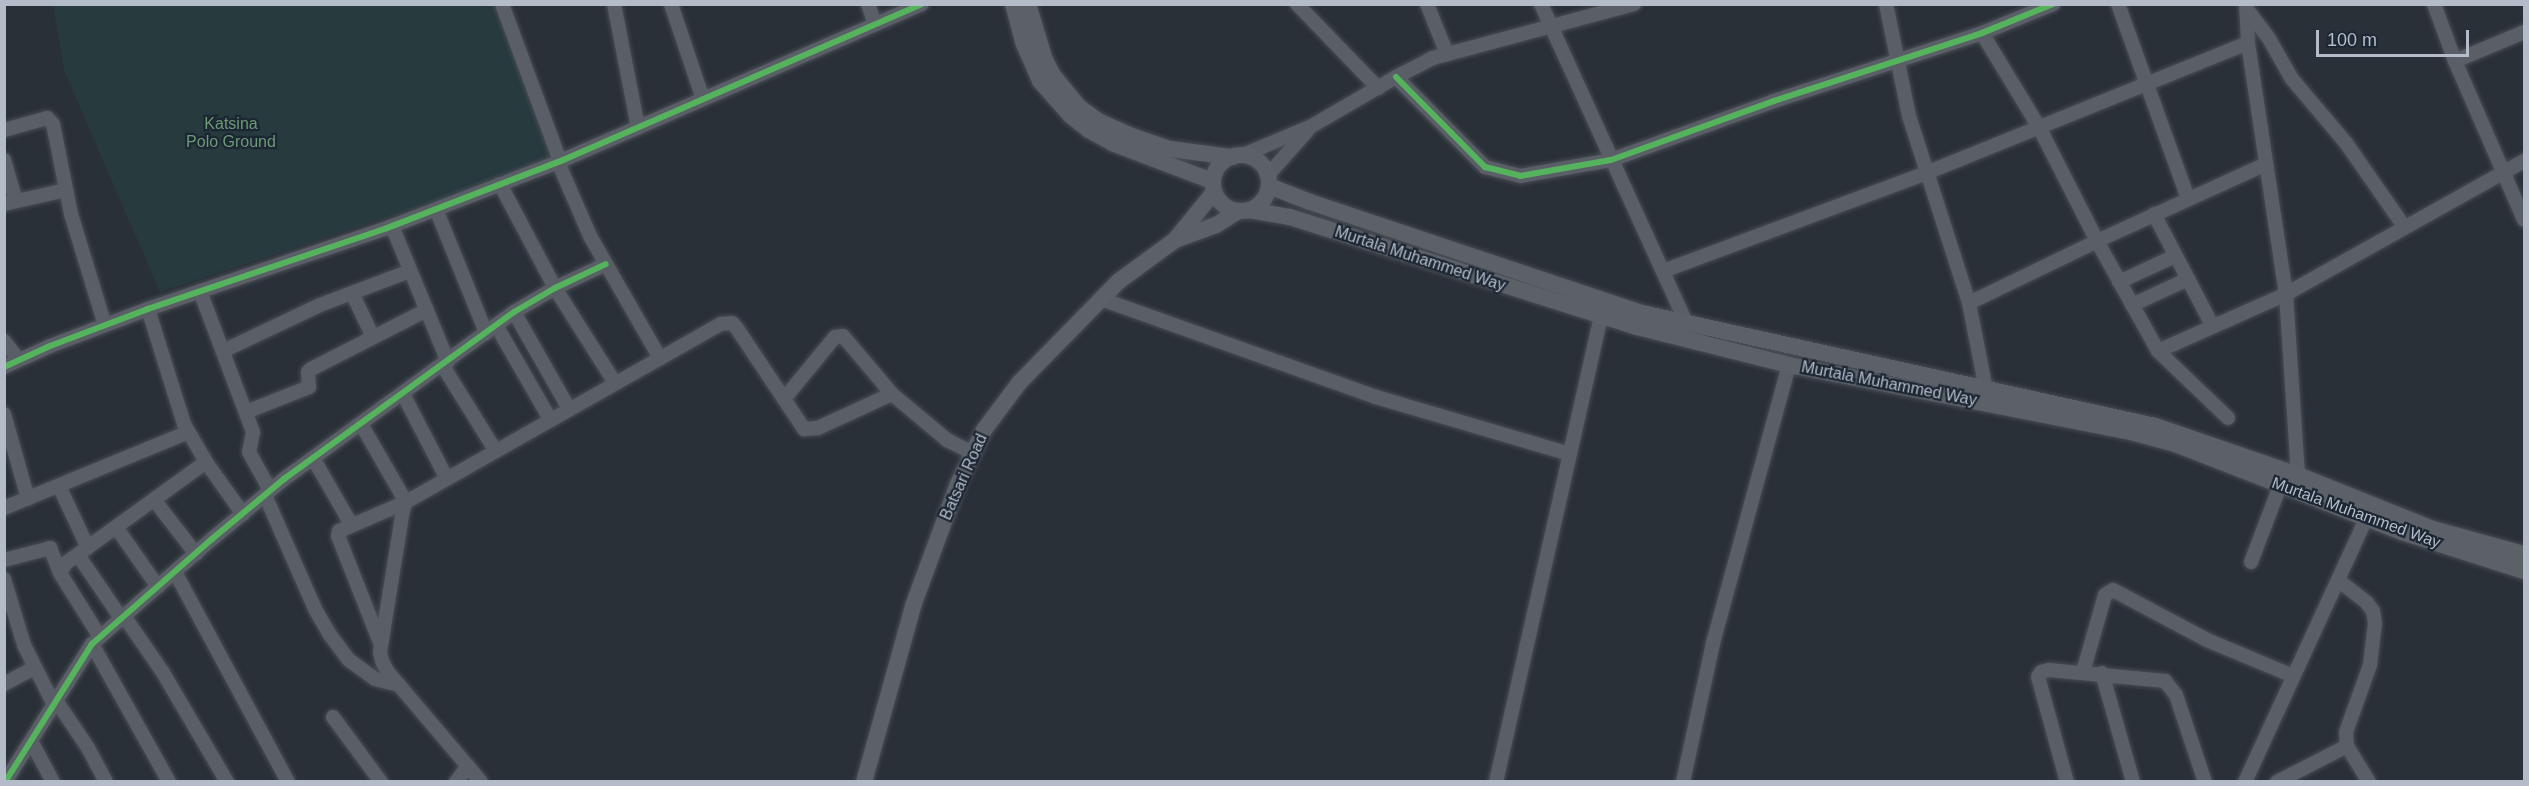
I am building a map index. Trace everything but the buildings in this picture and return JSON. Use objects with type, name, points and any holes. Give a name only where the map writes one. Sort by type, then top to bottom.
[{"type":"main road","points":[[1012,4],[1023,42],[1040,81],[1071,116],[1112,143],[1213,186],[1219,201],[1227,208],[1244,211]]},
{"type":"main road","points":[[1028,4],[1045,60],[1052,74],[1079,107],[1098,121],[1170,149],[1238,156],[1254,159],[1262,165],[1268,180],[1259,205],[1216,225],[1175,240]]},
{"type":"main road","points":[[1175,240],[1213,186],[1223,162],[1238,156]]},
{"type":"main road","name":"Murtala Muhammed Way","points":[[1268,180],[1310,202],[1630,309],[1687,324],[1986,390],[2120,416],[2298,475],[2433,529],[2524,554]]},
{"type":"main road","name":"Murtala Muhammed Way","points":[[1244,211],[1290,217],[1601,316],[1789,365],[2131,432],[2175,444],[2366,519],[2524,571]]},
{"type":"main road","name":"Batsari Road","points":[[864,782],[913,606],[971,452],[1019,383],[1119,281],[1175,240]]},
{"type":"street","points":[[502,4],[559,162],[590,236],[660,358]]},
{"type":"street","points":[[614,4],[638,128]]},
{"type":"street","points":[[671,4],[703,99]]},
{"type":"street","points":[[868,4],[875,24]]},
{"type":"street","points":[[4,367],[148,309],[392,226],[559,162],[921,4]]},
{"type":"street","points":[[1297,4],[1378,88]]},
{"type":"street","points":[[1427,4],[1447,54]]},
{"type":"street","points":[[1541,4],[1687,324]]},
{"type":"street","points":[[1238,156],[1310,127],[1396,76],[1447,54],[1634,4]]},
{"type":"street","points":[[1886,4],[1897,62],[1926,173],[1969,303],[1986,390]]},
{"type":"street","points":[[1396,76],[1485,167],[1520,176],[1611,160],[1774,101],[1982,33],[2053,4]]},
{"type":"street","points":[[2118,4],[2188,198]]},
{"type":"street","points":[[2434,4],[2455,61],[2524,220]]},
{"type":"street","points":[[2246,6],[2248,43],[2286,294],[2298,475]]},
{"type":"street","points":[[2246,6],[2268,37],[2292,79],[2346,143],[2405,228]]},
{"type":"street","points":[[2455,61],[2524,32]]},
{"type":"street","points":[[1982,33],[2039,127],[2097,241],[2158,351],[2228,418]]},
{"type":"street","points":[[1663,272],[1926,173],[2248,43]]},
{"type":"street","points":[[4,130],[47,118],[51,120],[80,248],[105,325]]},
{"type":"street","points":[[1268,180],[1310,127]]},
{"type":"street","points":[[4,160],[10,202],[66,190]]},
{"type":"street","points":[[2158,351],[2286,294],[2524,161]]},
{"type":"street","points":[[1969,303],[2188,198],[2266,164]]},
{"type":"street","points":[[500,184],[555,288],[615,383]]},
{"type":"street","points":[[436,209],[491,329],[550,419]]},
{"type":"street","points":[[2154,214],[2213,327]]},
{"type":"street","points":[[392,226],[427,310],[446,364],[495,450]]},
{"type":"street","points":[[2119,282],[2175,256]]},
{"type":"street","points":[[5,782],[53,701],[96,640],[158,586],[313,458],[446,364],[514,312],[555,288],[606,264]]},
{"type":"street","points":[[223,351],[320,305],[410,271]]},
{"type":"street","points":[[2132,305],[2188,279]]},
{"type":"street","points":[[200,291],[253,432],[249,452],[315,609],[330,635],[349,660],[375,679],[399,685]]},
{"type":"street","points":[[352,293],[373,337]]},
{"type":"street","points":[[1101,299],[1376,397],[1570,454]]},
{"type":"street","points":[[148,309],[188,432],[243,514]]},
{"type":"street","points":[[246,412],[309,387],[308,372],[427,310]]},
{"type":"street","points":[[514,312],[569,409]]},
{"type":"street","points":[[1496,782],[1601,316]]},
{"type":"street","points":[[381,645],[338,536],[339,531],[406,502],[446,477],[721,324],[732,323],[804,429],[818,428],[892,394]]},
{"type":"street","points":[[784,399],[839,335],[892,394],[947,440],[971,452]]},
{"type":"street","points":[[4,341],[19,360]]},
{"type":"street","points":[[4,362],[19,360]]},
{"type":"street","points":[[1683,782],[1713,643],[1789,365]]},
{"type":"street","points":[[403,394],[446,477]]},
{"type":"street","points":[[4,414],[28,500]]},
{"type":"street","points":[[361,424],[406,502]]},
{"type":"street","points":[[4,508],[188,432]]},
{"type":"street","points":[[313,458],[351,524]]},
{"type":"street","points":[[60,573],[62,568],[83,551],[206,462]]},
{"type":"street","points":[[59,486],[83,551],[123,617],[162,671],[227,782]]},
{"type":"street","points":[[2251,562],[2280,486]]},
{"type":"street","points":[[155,501],[196,554]]},
{"type":"street","points":[[406,502],[381,645],[382,661],[399,685],[481,782]]},
{"type":"street","points":[[2244,782],[2366,519]]},
{"type":"street","points":[[116,528],[158,586]]},
{"type":"street","points":[[4,560],[50,548],[60,573],[168,782]]},
{"type":"street","points":[[175,572],[288,782]]},
{"type":"street","points":[[4,579],[24,645],[34,669],[53,701],[88,748],[106,782]]},
{"type":"street","points":[[2338,580],[2367,603],[2373,611],[2375,622],[2370,665],[2346,732],[2348,746],[2369,782]]},
{"type":"street","points":[[2084,672],[2105,595],[2113,590],[2207,639],[2293,676]]},
{"type":"street","points":[[4,684],[34,669]]},
{"type":"street","points":[[2067,782],[2038,677],[2041,672],[2049,670],[2102,673],[2165,681],[2171,685],[2205,782]]},
{"type":"street","points":[[2102,673],[2133,782]]},
{"type":"street","points":[[333,717],[381,782]]},
{"type":"street","points":[[31,741],[53,782]]},
{"type":"street","points":[[2277,782],[2348,746]]},
{"type":"street","points":[[456,782],[468,766]]},
{"type":"green space","name":"Katsina Polo Ground","points":[[53,5],[505,5],[562,160],[160,292],[64,70]]},
{"type":"cycle path","points":[[4,367],[50,346],[148,309],[387,228],[563,160],[921,4]]},
{"type":"cycle path","points":[[1396,77],[1485,167],[1520,176],[1611,160],[1774,101],[1982,33],[2053,4]]},
{"type":"cycle path","points":[[5,782],[92,644],[212,539],[284,479],[514,312],[555,288],[606,264]]}]
